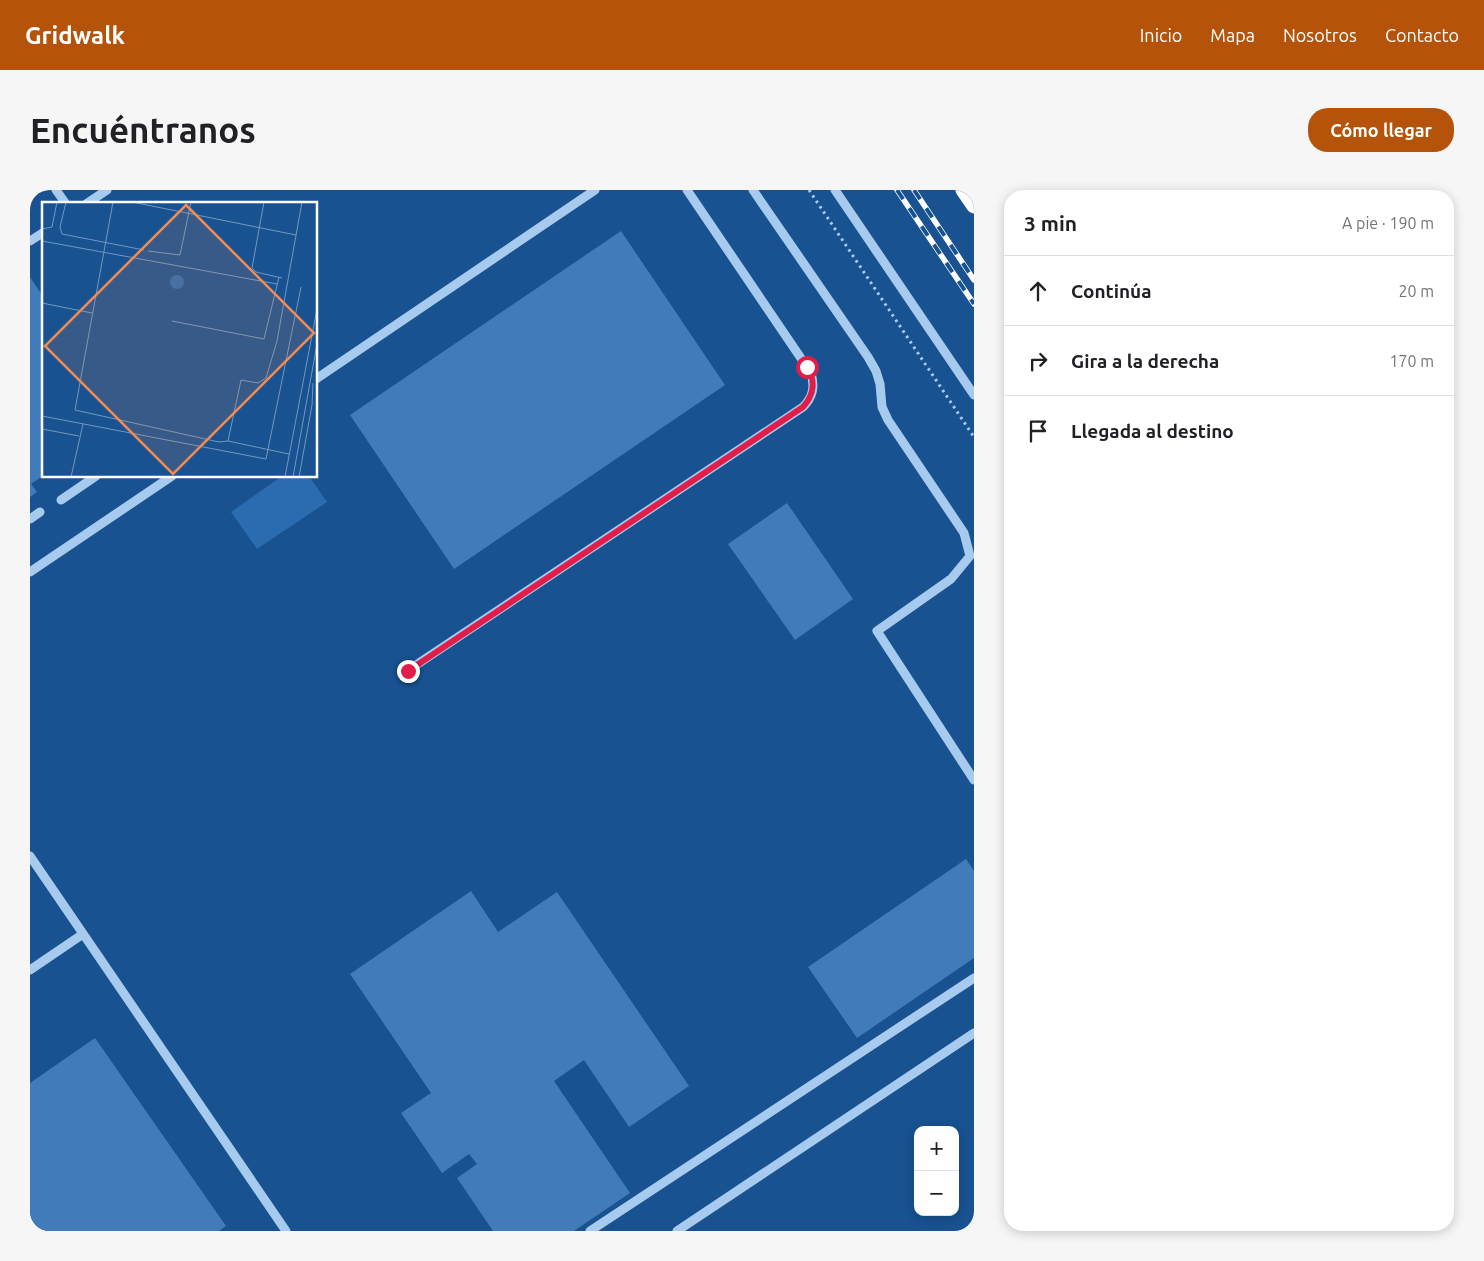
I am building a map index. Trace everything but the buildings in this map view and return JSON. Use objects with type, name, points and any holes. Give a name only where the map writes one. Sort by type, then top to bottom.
[{"type":"highway","points":[[963,190],[974,206]]},
{"type":"street","points":[[56,190],[65,202]]},
{"type":"street","points":[[89,202],[107,190]]},
{"type":"street","points":[[318,378],[595,190]]},
{"type":"street","points":[[408,671],[803,407],[808,401],[814,387],[811,373],[687,190]]},
{"type":"street","points":[[752,190],[868,357],[876,371],[880,384],[882,408],[888,420],[964,533],[970,556],[951,579],[876,631],[974,780]]},
{"type":"street","points":[[835,190],[974,395]]},
{"type":"street","points":[[30,241],[42,233]]},
{"type":"street","points":[[61,500],[93,478]]},
{"type":"street","points":[[30,572],[169,478]]},
{"type":"street","points":[[30,519],[40,512]]},
{"type":"street","points":[[30,856],[286,1231]]},
{"type":"street","points":[[30,970],[83,934]]},
{"type":"street","points":[[590,1231],[974,978]]},
{"type":"street","points":[[677,1231],[974,1033]]},
{"type":"path","points":[[809,190],[974,437]]},
{"type":"shaded area","points":[[279,478],[310,478],[327,502],[257,549],[231,512]]},
{"type":"railway","points":[[897,190],[974,304]]},
{"type":"railway","points":[[914,190],[974,280]]},
{"type":"route","points":[[408,671],[803,407],[812,395],[814,387],[811,373],[807,367]]}]
